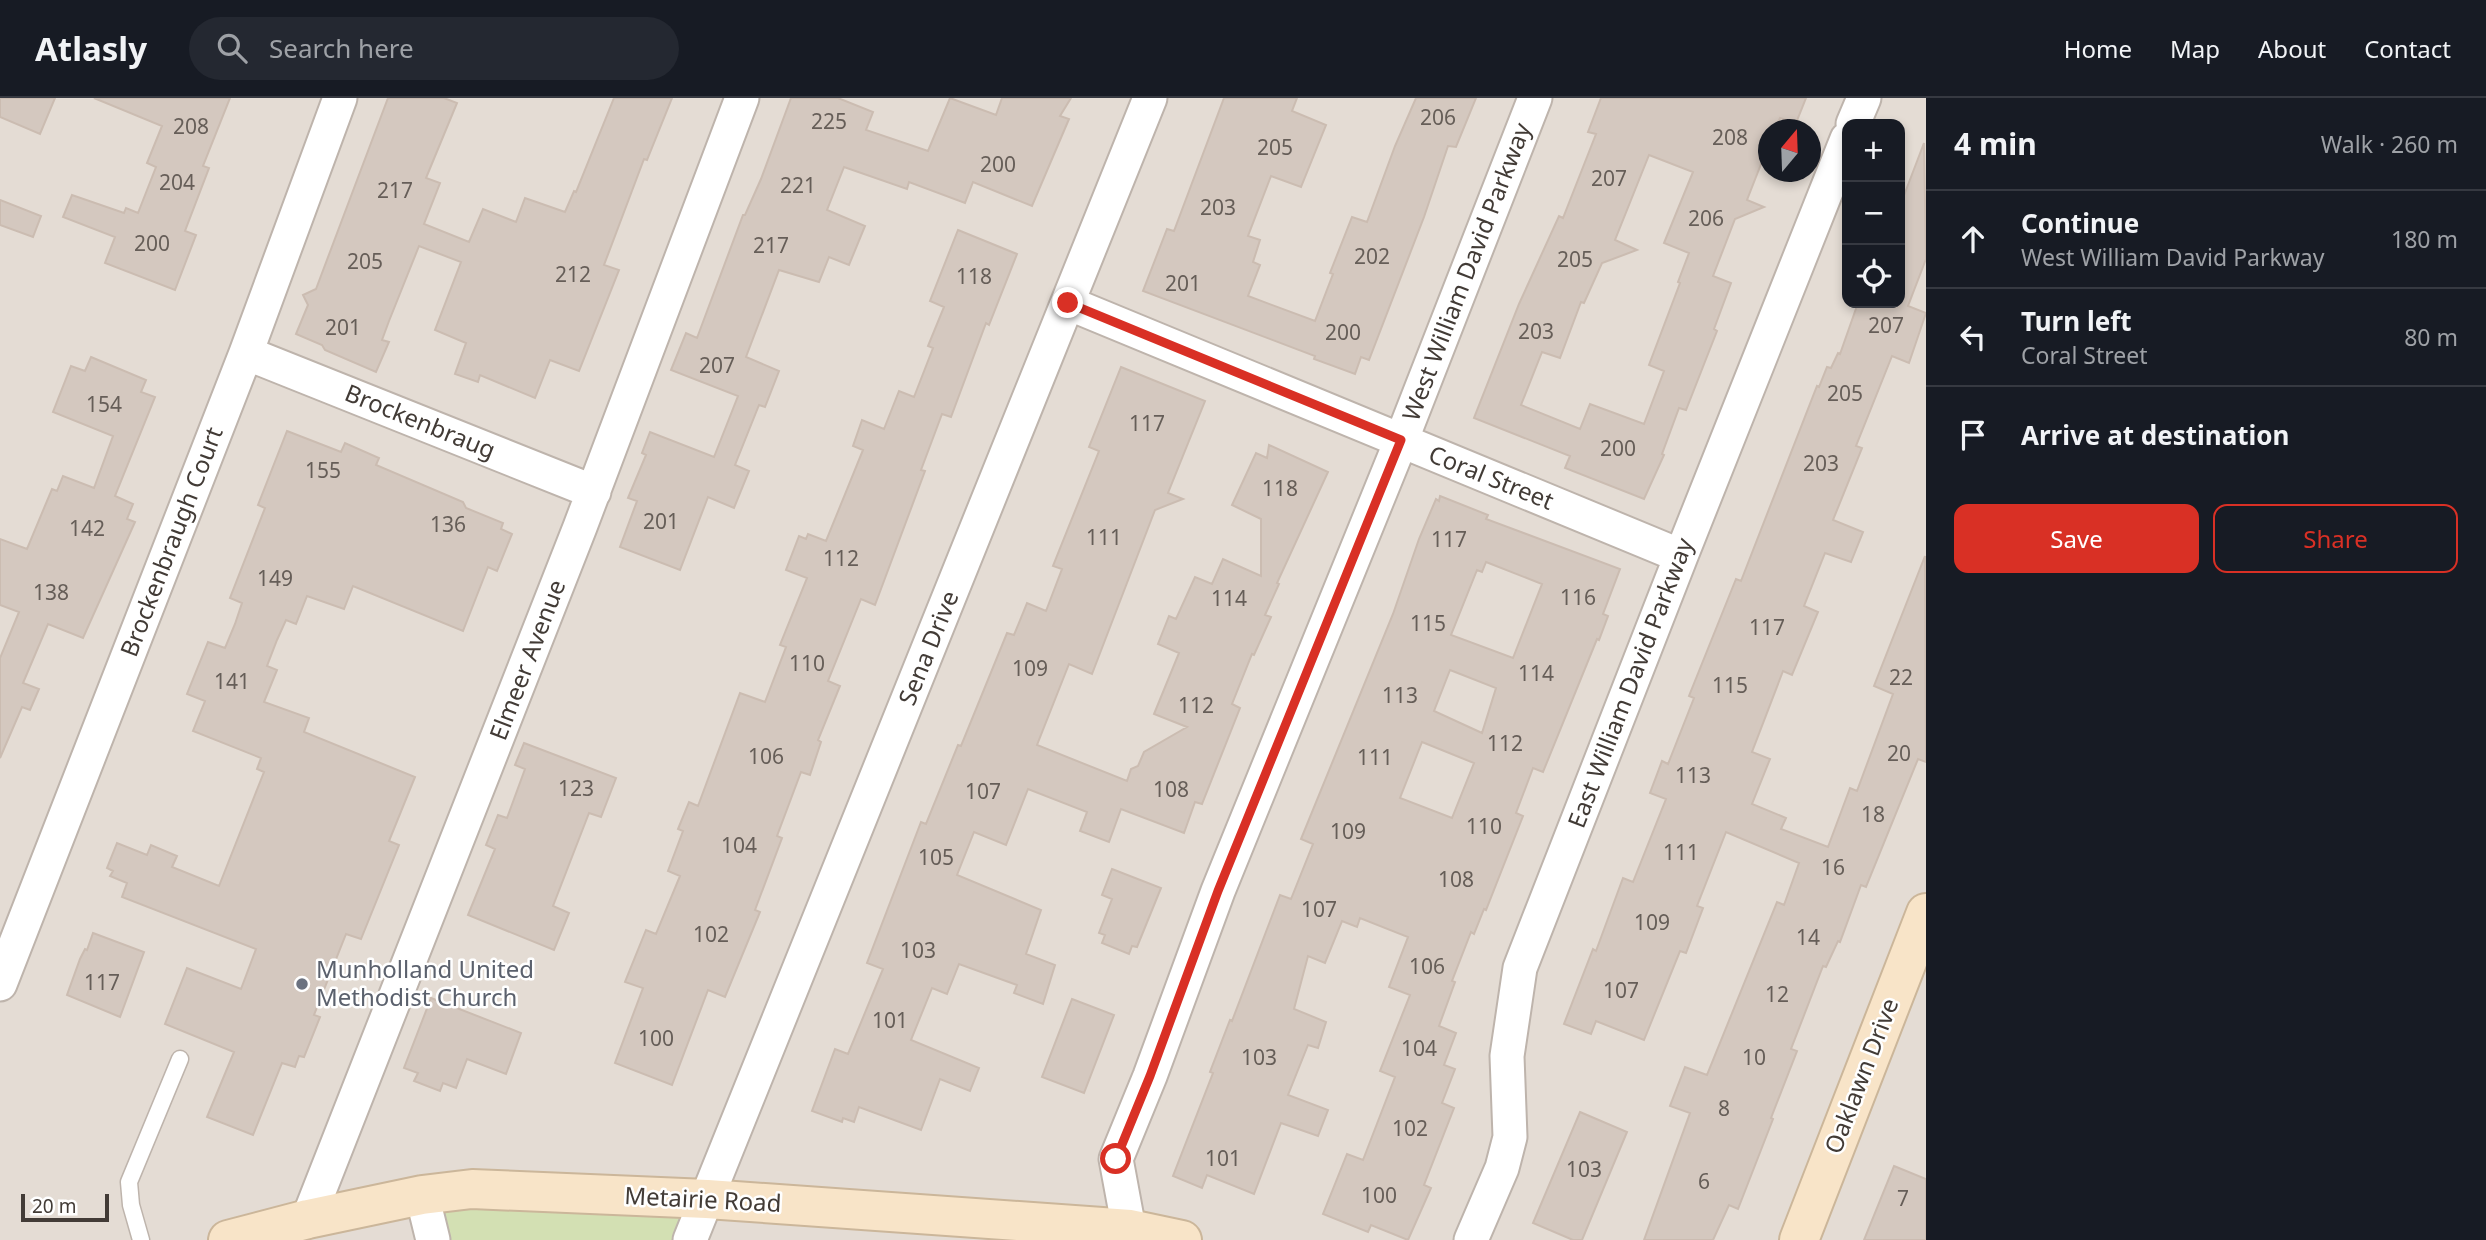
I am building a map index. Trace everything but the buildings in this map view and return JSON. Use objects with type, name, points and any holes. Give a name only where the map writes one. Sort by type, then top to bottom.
[{"type":"main road","name":"Oaklawn Drive","points":[[1799,1240],[1926,912]]},
{"type":"main road","name":"Metairie Road","points":[[228,1240],[308,1219],[422,1195],[472,1189],[707,1199],[1182,1240]]},
{"type":"street","name":"Brockenbraugh Court","points":[[0,984],[246,353],[340,98]]},
{"type":"street","name":"Elmeer Avenue","points":[[308,1219],[594,492],[742,98]]},
{"type":"street","name":"Sena Drive","points":[[690,1240],[1150,98]]},
{"type":"street","name":"West William David Parkway","points":[[1130,1235],[1116,1159],[1150,1076],[1218,891],[1401,440],[1535,98]]},
{"type":"street","points":[[1855,119],[1864,98]]},
{"type":"street","name":"East William David Parkway","points":[[1471,1240],[1502,1168],[1510,1137],[1507,1056],[1520,968],[1842,152]]},
{"type":"street","name":"Coral Street","points":[[1068,303],[1681,555]]},
{"type":"street","name":"Brockenbraug","points":[[246,353],[594,492]]},
{"type":"street","points":[[422,1195],[433,1240]]},
{"type":"lane","points":[[141,1240],[131,1205],[129,1182],[180,1059]]},
{"type":"shaded area","points":[[0,98],[1926,98],[1926,1240],[0,1240]]},
{"type":"green space","points":[[422,1195],[707,1199],[686,1240],[430,1240]]},
{"type":"place","name":"Munholland United Methodist Church","points":[[302,984]]},
{"type":"route","points":[[1068,303],[1401,440],[1218,891],[1150,1076],[1116,1159]]}]
